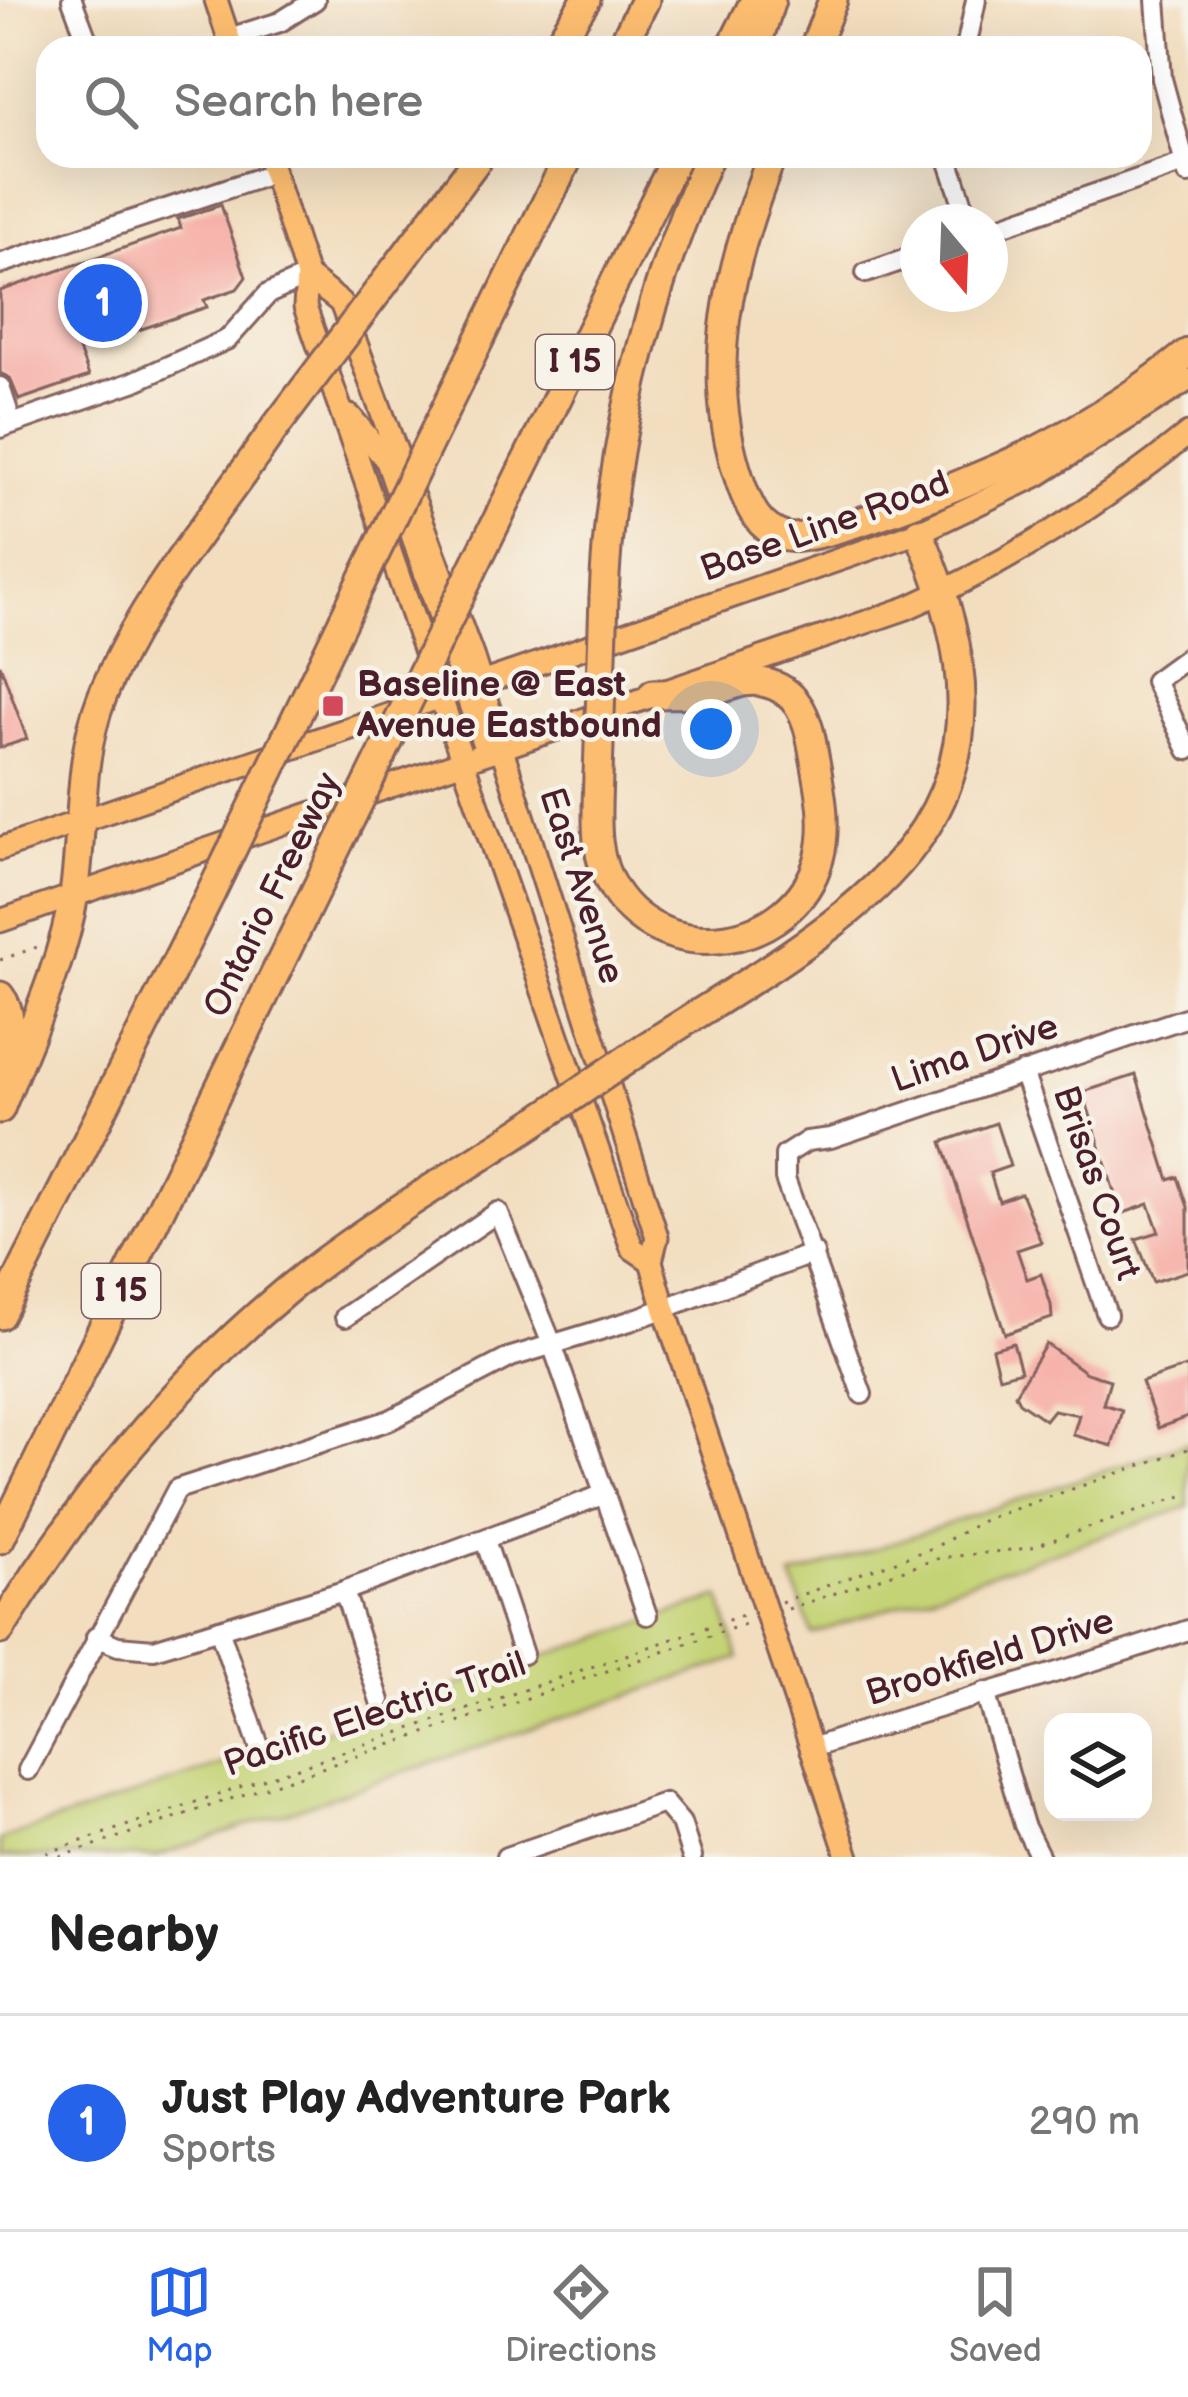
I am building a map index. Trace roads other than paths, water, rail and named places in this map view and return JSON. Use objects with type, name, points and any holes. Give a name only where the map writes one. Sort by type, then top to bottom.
[{"type":"highway","points":[[563,36],[586,0]]},
{"type":"highway","points":[[627,36],[645,0]]},
{"type":"highway","points":[[737,36],[755,0]]},
{"type":"highway","points":[[760,36],[771,0]]},
{"type":"highway","points":[[819,36],[833,0]]},
{"type":"highway","points":[[0,1109],[62,949],[74,895],[90,733],[118,662],[274,429],[471,168]]},
{"type":"highway","name":"Ontario Freeway","points":[[0,1315],[563,168]]},
{"type":"highway","name":"Ontario Freeway","points":[[0,1539],[671,168]]},
{"type":"highway","points":[[653,694],[709,692],[759,681],[782,690],[802,708],[823,825],[819,859],[800,895],[758,929],[724,940],[695,940],[658,930],[628,907],[603,867],[597,841],[604,597],[629,393],[647,318],[704,168]]},
{"type":"highway","points":[[767,168],[737,248],[721,351],[735,468],[753,512],[769,530],[787,537],[822,533],[1011,462],[1081,427],[1188,353]]},
{"type":"highway","points":[[0,1630],[117,1456],[226,1344],[292,1287],[867,898],[928,829],[945,793],[962,732],[959,652],[945,591],[919,532]]},
{"type":"highway","points":[[0,996],[7,1005],[9,1034],[0,1062]]},
{"type":"main road","points":[[216,0],[228,36]]},
{"type":"main road","name":"East Avenue","points":[[272,168],[308,277],[305,307],[440,700],[632,1248],[651,1261]]},
{"type":"main road","name":"East Avenue","points":[[308,277],[341,303],[494,749],[657,1237],[651,1261],[664,1307],[848,1857]]},
{"type":"main road","name":"Base Line Road","points":[[0,849],[919,532],[1037,476],[1188,380]]},
{"type":"main road","points":[[339,402],[387,461],[473,689]]},
{"type":"main road","points":[[0,921],[945,591],[1093,509],[1188,434]]},
{"type":"street","points":[[72,0],[86,36]]},
{"type":"street","points":[[247,36],[315,0]]},
{"type":"street","points":[[968,36],[976,0]]},
{"type":"street","points":[[1008,224],[1186,169],[1162,80],[1156,0]]},
{"type":"street","points":[[0,264],[260,168]]},
{"type":"street","points":[[951,168],[963,204]]},
{"type":"street","points":[[866,273],[900,261]]},
{"type":"street","points":[[0,387],[6,425],[133,382],[228,339],[268,294],[308,277]]},
{"type":"street","points":[[1188,657],[1155,681],[1188,750]]},
{"type":"street","name":"Lima Drive","points":[[814,1253],[784,1179],[785,1155],[807,1141],[831,1138],[1188,1017]]},
{"type":"street","name":"Brisas Court","points":[[1023,1072],[1107,1315]]},
{"type":"street","points":[[345,1317],[498,1212],[552,1344],[647,1615]]},
{"type":"street","points":[[28,1770],[177,1489],[390,1420],[511,1358],[814,1253],[862,1394]]},
{"type":"street","points":[[96,1637],[138,1650],[219,1629],[344,1591],[604,1494]]},
{"type":"street","points":[[485,1540],[524,1654]]},
{"type":"street","points":[[344,1591],[380,1701]]},
{"type":"street","points":[[219,1629],[259,1746]]},
{"type":"street","name":"Brookfield Drive","points":[[810,1749],[985,1692],[1061,1674],[1188,1630]]},
{"type":"street","points":[[985,1692],[1024,1825],[1040,1857]]},
{"type":"street","points":[[506,1857],[648,1804],[673,1808],[692,1857]]},
{"type":"place","name":"Just Play Adventure Park","points":[[103,303]]},
{"type":"place","name":"Baseline @ East Avenue Eastbound","points":[[333,706]]}]
